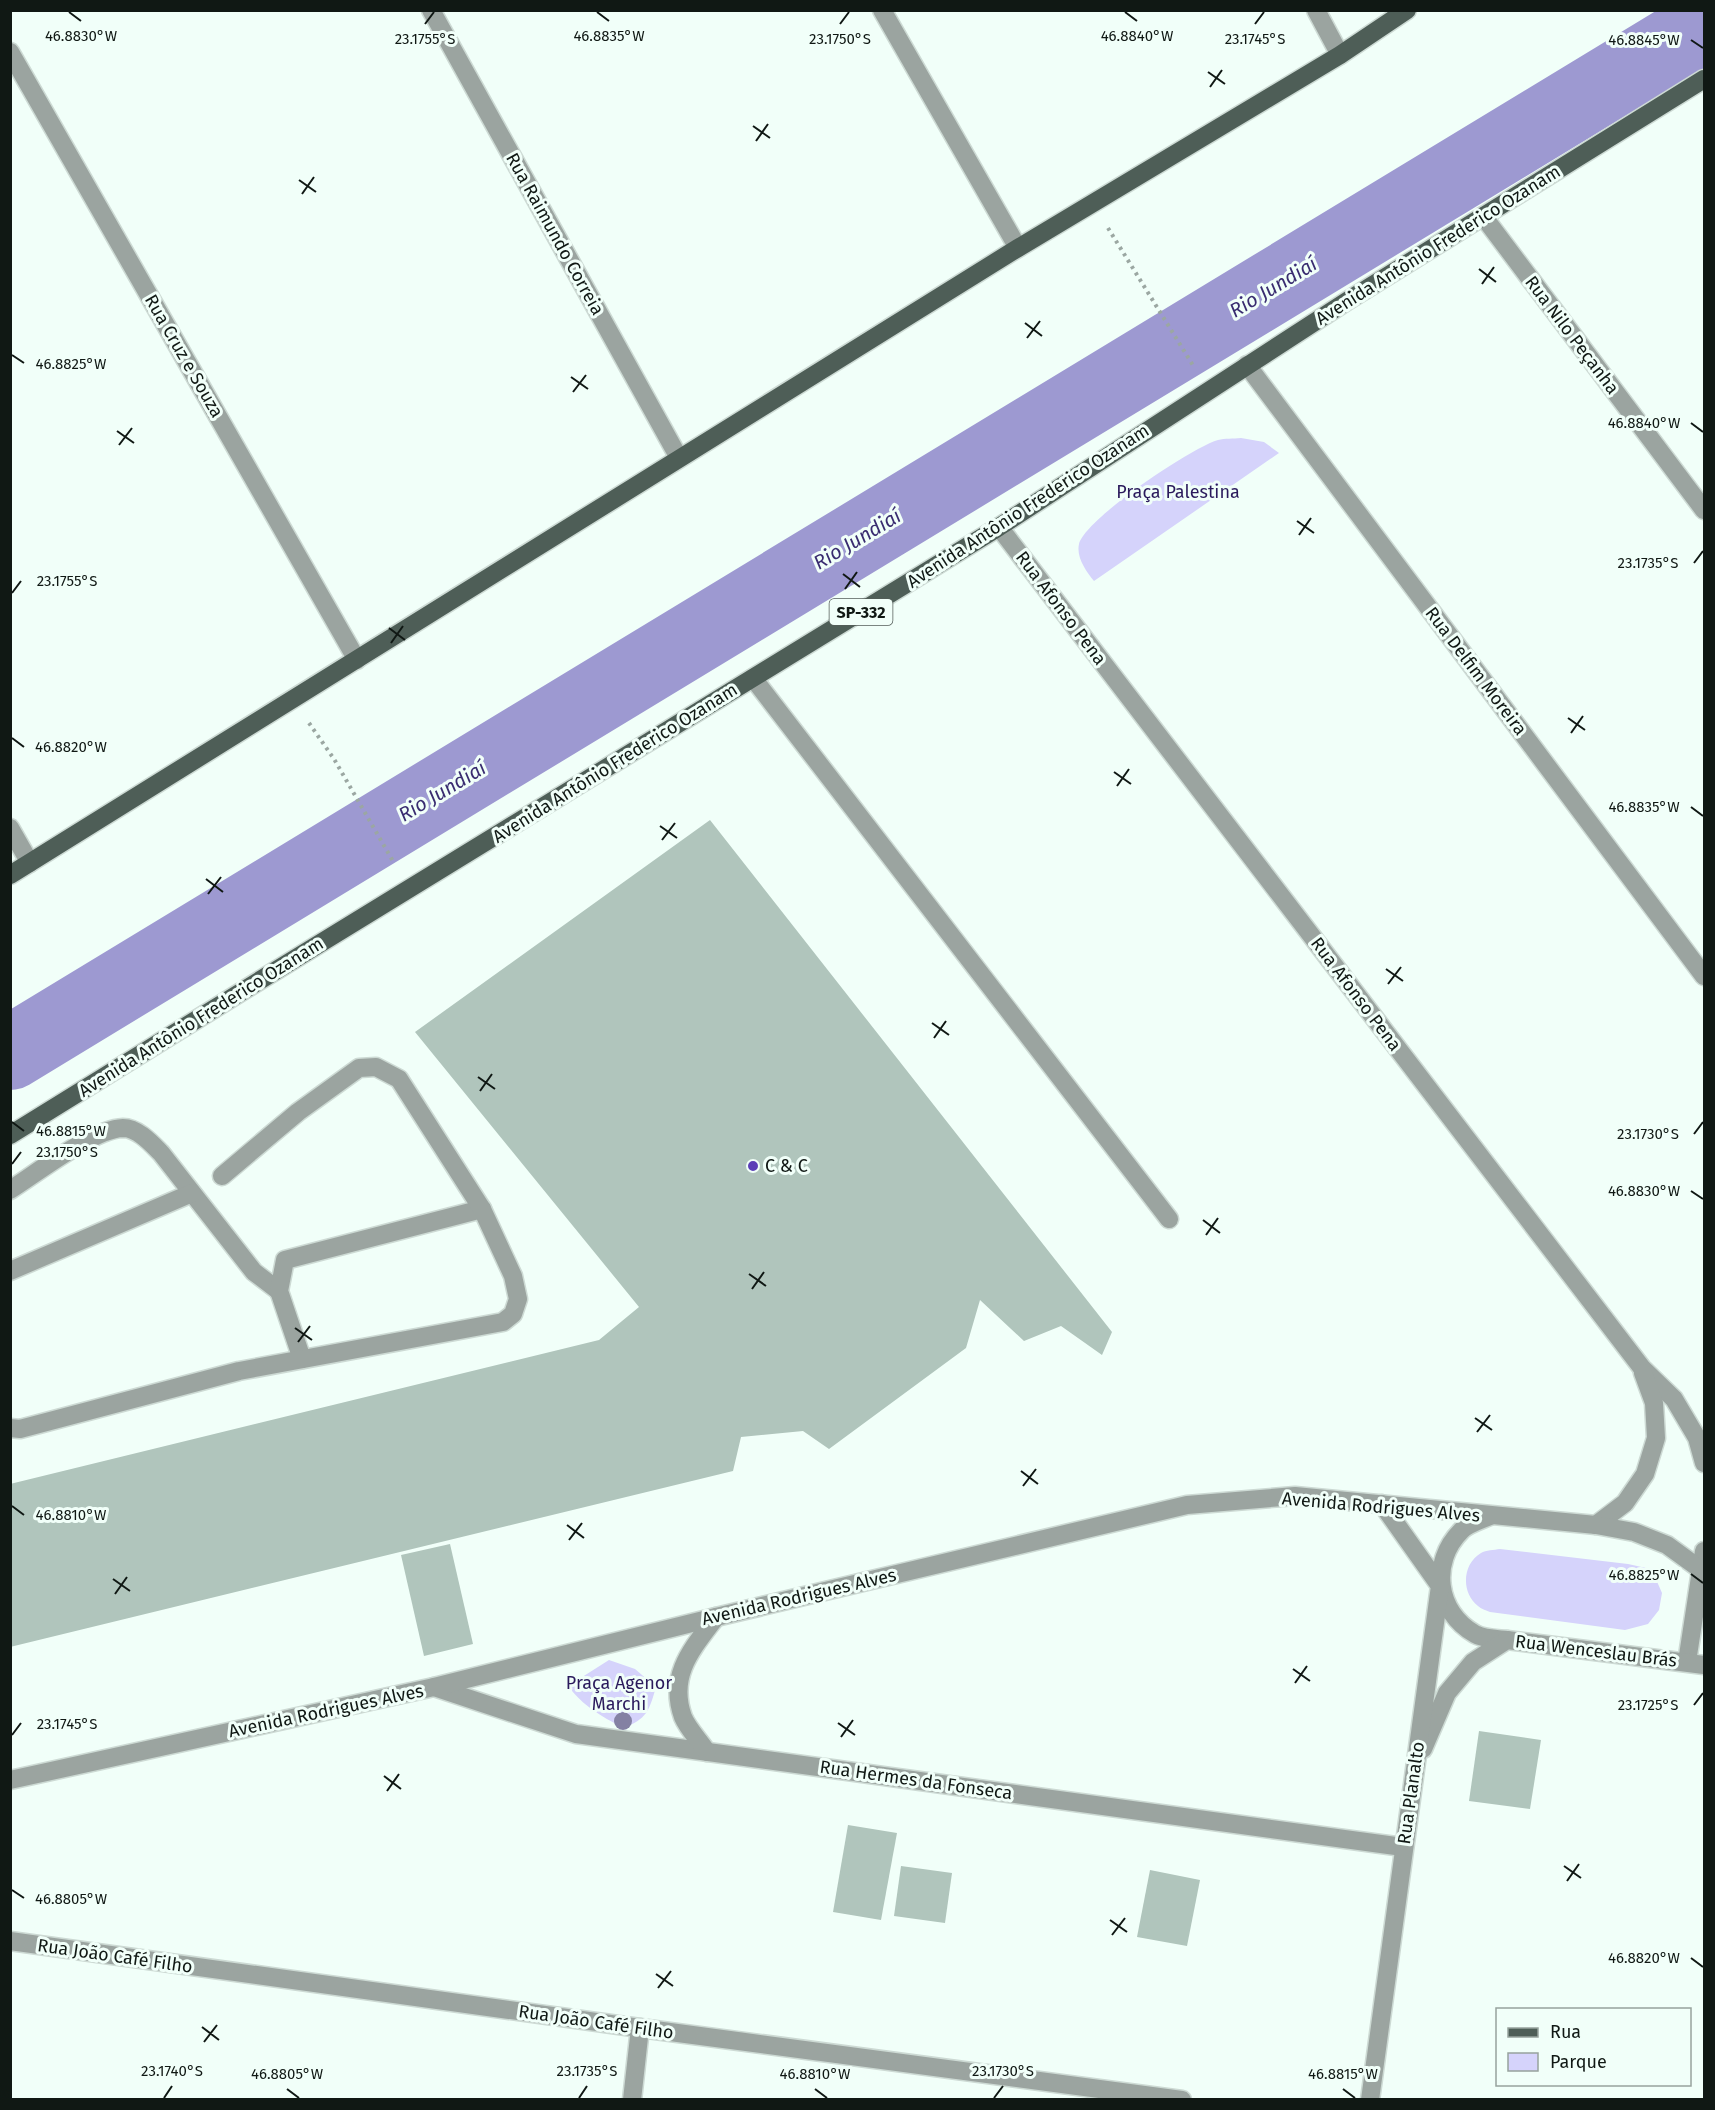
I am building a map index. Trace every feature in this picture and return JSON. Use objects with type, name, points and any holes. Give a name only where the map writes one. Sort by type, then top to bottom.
[{"type":"main road","points":[[10,875],[1018,248],[1340,55],[1407,10]]},
{"type":"main road","name":"Avenida Antônio Frederico Ozanam","points":[[10,1136],[262,978],[999,527],[1247,365],[1704,79]]},
{"type":"street","name":"Rua Raimundo Correia","points":[[431,10],[679,458]]},
{"type":"street","points":[[882,10],[1018,248]]},
{"type":"street","points":[[1316,10],[1340,55]]},
{"type":"street","name":"Rua Cruz e Souza","points":[[10,52],[357,660]]},
{"type":"street","name":"Rua Nilo Peçanha","points":[[1483,216],[1704,510]]},
{"type":"street","name":"Rua Delfim Moreira","points":[[1247,365],[1704,976]]},
{"type":"street","name":"Rua Afonso Pena","points":[[999,527],[1642,1368],[1674,1399],[1697,1438],[1704,1463]]},
{"type":"street","points":[[753,678],[1169,1219]]},
{"type":"street","points":[[10,828],[30,863]]},
{"type":"street","points":[[10,1428],[20,1429],[239,1371],[502,1322],[513,1314],[518,1299],[513,1276],[482,1209],[399,1079],[376,1067],[359,1068],[298,1112],[222,1176]]},
{"type":"street","points":[[10,1190],[95,1136],[125,1128],[144,1137],[153,1145],[254,1272],[279,1291]]},
{"type":"street","points":[[10,1270],[192,1193]]},
{"type":"street","points":[[302,1359],[279,1291],[285,1260],[482,1209]]},
{"type":"street","points":[[1596,1525],[1625,1503],[1645,1473],[1656,1438],[1654,1403],[1642,1368]]},
{"type":"street","name":"Avenida Rodrigues Alves","points":[[10,1780],[434,1687],[1187,1505],[1295,1496],[1596,1525],[1634,1532],[1667,1545],[1700,1569]]},
{"type":"street","points":[[1382,1504],[1440,1586],[1452,1615],[1476,1635],[1507,1640]]},
{"type":"street","name":"Rua Planalto","points":[[1370,2100],[1444,1555],[1462,1529],[1490,1516]]},
{"type":"street","points":[[1696,1664],[1700,1569],[1704,1551]]},
{"type":"street","points":[[707,1752],[684,1719],[677,1691],[687,1656],[716,1617]]},
{"type":"street","name":"Rua Wenceslau Brás","points":[[1414,1768],[1447,1693],[1473,1662],[1507,1640],[1696,1664]]},
{"type":"street","name":"Rua Hermes da Fonseca","points":[[434,1687],[576,1734],[1403,1847]]},
{"type":"street","name":"Rua João Café Filho","points":[[10,1941],[1182,2100]]},
{"type":"street","points":[[632,2100],[640,2028]]},
{"type":"path","points":[[1126,259],[1199,376]]},
{"type":"path","points":[[292,699],[334,759],[394,863]]},
{"type":"green space","name":"Praça Palestina","points":[[1241,438],[1264,442],[1279,453],[1094,581],[1082,564],[1078,549],[1086,532],[1100,518],[1141,485],[1186,456],[1218,440]]},
{"type":"green space","points":[[1500,1549],[1646,1568],[1655,1577],[1662,1593],[1659,1610],[1648,1624],[1625,1630],[1490,1612],[1479,1607],[1472,1600],[1466,1586],[1467,1571],[1475,1558],[1483,1552]]},
{"type":"green space","name":"Praça Agenor Marchi","points":[[609,1660],[635,1669],[656,1687],[646,1713],[623,1728],[586,1705],[568,1686]]},
{"type":"building","name":"C & C","points":[[710,820],[1112,1332],[1102,1355],[1061,1326],[1024,1341],[980,1300],[966,1348],[829,1449],[803,1431],[741,1437],[733,1471],[10,1647],[10,1484],[599,1340],[639,1307],[415,1032]]},
{"type":"building","points":[[450,1544],[473,1644],[424,1656],[401,1555]]},
{"type":"building","points":[[1479,1731],[1541,1740],[1530,1809],[1469,1801]]},
{"type":"building","points":[[848,1825],[897,1833],[881,1920],[833,1912]]},
{"type":"building","points":[[901,1866],[952,1873],[945,1923],[894,1916]]},
{"type":"building","points":[[1150,1870],[1200,1880],[1187,1946],[1137,1937]]},
{"type":"waterway","name":"Rio Jundiaí","points":[[10,1053],[1704,25]]},
{"type":"place","name":"C & C","points":[[753,1166]]}]
